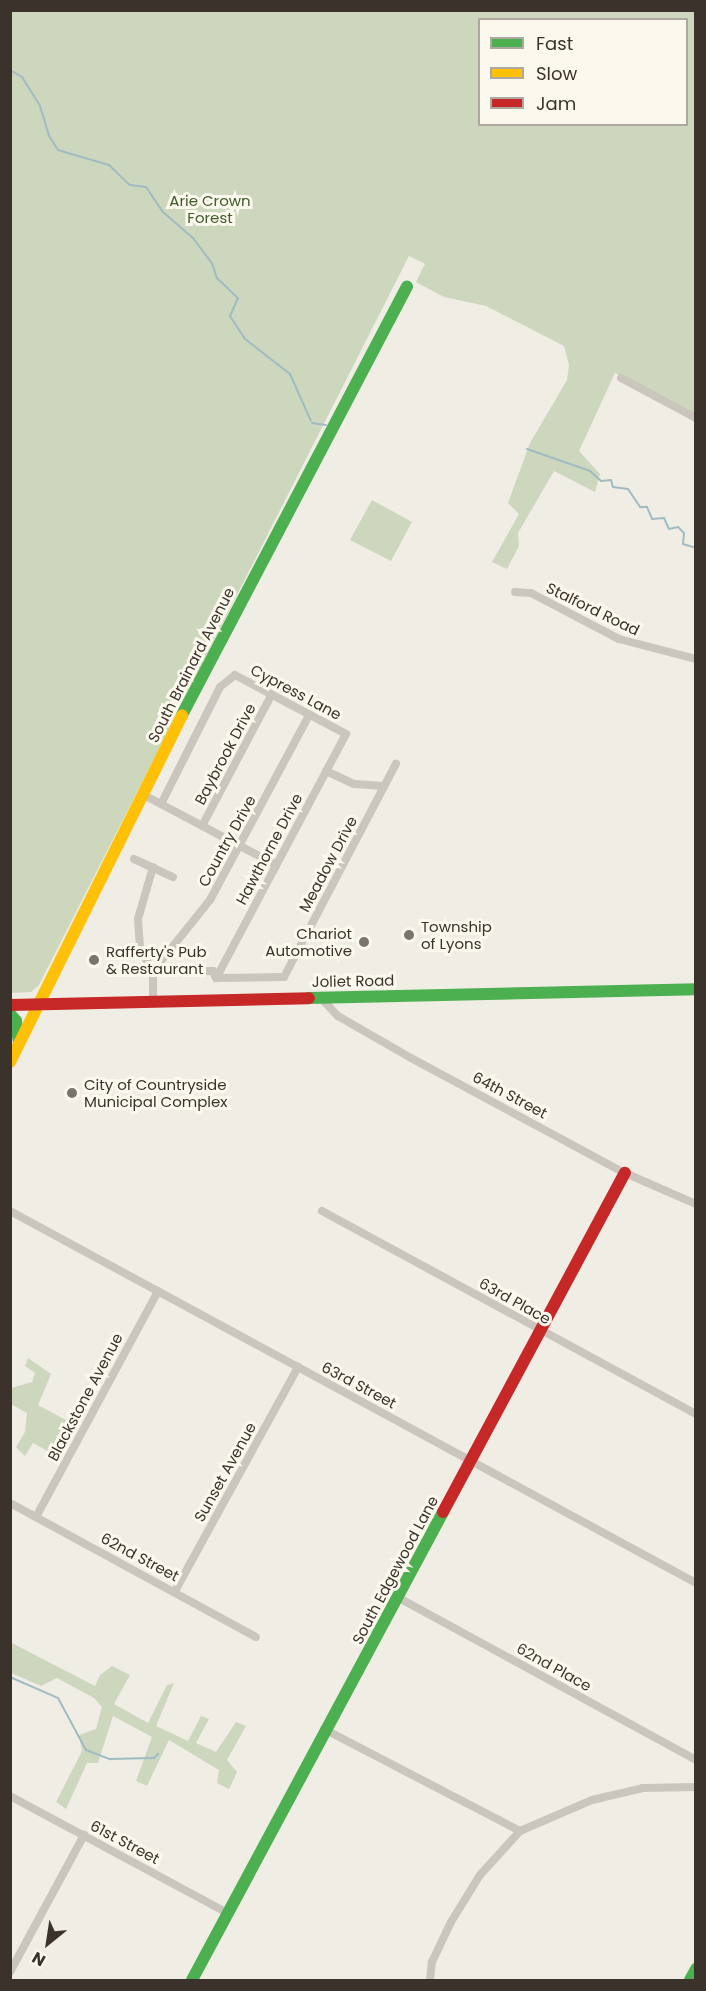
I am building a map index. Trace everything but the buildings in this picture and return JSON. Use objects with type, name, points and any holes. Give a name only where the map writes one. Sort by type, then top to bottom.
[{"type":"street","name":"South Brainard Avenue","points":[[10,1062],[142,794],[407,287]]},
{"type":"street","points":[[621,378],[696,418]]},
{"type":"street","name":"Stalford Road","points":[[515,592],[531,593],[619,639],[696,658]]},
{"type":"street","name":"Cypress Lane","points":[[160,804],[220,687],[235,675],[346,734]]},
{"type":"street","name":"Baybrook Drive","points":[[202,826],[272,694]]},
{"type":"street","name":"Country Drive","points":[[153,970],[210,900],[241,846],[309,715]]},
{"type":"street","name":"Hawthorne Drive","points":[[216,978],[346,734]]},
{"type":"street","name":"Meadow Drive","points":[[216,978],[284,977],[396,764]]},
{"type":"street","points":[[326,771],[354,784],[384,786]]},
{"type":"street","points":[[142,794],[276,865]]},
{"type":"street","points":[[134,859],[173,877]]},
{"type":"street","points":[[153,867],[138,919],[140,948],[153,970],[153,999]]},
{"type":"street","points":[[153,970],[213,971],[216,978]]},
{"type":"street","name":"Joliet Road","points":[[10,1005],[36,1006],[153,999],[696,989]]},
{"type":"street","name":"64th Street","points":[[320,997],[338,1016],[625,1173],[696,1204]]},
{"type":"street","points":[[10,1014],[16,1021],[19,1042]]},
{"type":"street","name":"South Edgewood Lane","points":[[192,1980],[324,1729],[399,1598],[539,1330],[625,1173]]},
{"type":"street","name":"63rd Street","points":[[10,1211],[696,1583]]},
{"type":"street","name":"63rd Place","points":[[322,1211],[696,1414]]},
{"type":"street","name":"Blackstone Avenue","points":[[36,1517],[158,1291]]},
{"type":"street","name":"Sunset Avenue","points":[[175,1591],[298,1367]]},
{"type":"street","name":"62nd Street","points":[[10,1503],[256,1637]]},
{"type":"street","name":"62nd Place","points":[[399,1598],[696,1760]]},
{"type":"street","points":[[324,1729],[520,1832]]},
{"type":"street","points":[[430,1980],[432,1962],[450,1922],[480,1875],[520,1832],[592,1800],[643,1788],[696,1787]]},
{"type":"street","name":"61st Street","points":[[10,1796],[227,1913]]},
{"type":"street","points":[[10,1972],[84,1835]]},
{"type":"street","points":[[690,1980],[696,1969]]},
{"type":"green space","name":"Arie Crown Forest","points":[[10,11],[696,11],[695,416],[615,373],[579,451],[600,474],[595,492],[554,471],[518,533],[519,546],[507,569],[492,562],[519,514],[508,503],[530,443],[567,380],[569,365],[564,346],[486,306],[444,297],[416,282],[425,264],[409,256],[39,985],[31,992],[11,993]]},
{"type":"green space","points":[[372,500],[412,522],[391,561],[350,540]]},
{"type":"green space","points":[[28,1358],[51,1374],[38,1405],[77,1426],[71,1441],[53,1454],[33,1443],[25,1456],[16,1447],[25,1432],[27,1413],[11,1404],[11,1388],[32,1382],[35,1373],[25,1366]]},
{"type":"green space","points":[[10,1642],[95,1686],[100,1675],[112,1666],[130,1675],[114,1704],[148,1723],[167,1685],[174,1683],[156,1726],[188,1741],[201,1716],[209,1719],[196,1743],[216,1752],[236,1722],[246,1726],[227,1760],[237,1772],[229,1789],[217,1783],[219,1770],[169,1740],[147,1786],[136,1781],[152,1737],[113,1716],[98,1763],[87,1763],[66,1809],[56,1802],[82,1751],[79,1735],[96,1729],[102,1707],[94,1698],[57,1678],[41,1686],[11,1673]]},
{"type":"waterway","points":[[10,70],[22,77],[40,106],[49,136],[58,150],[109,165],[130,185],[146,187],[163,212],[193,238],[212,263],[217,278],[238,298],[230,316],[245,339],[290,374],[311,421]]},
{"type":"waterway","points":[[312,423],[326,425]]},
{"type":"waterway","points":[[527,449],[590,471],[601,481],[611,480],[613,487],[628,489],[640,507],[647,507],[652,519],[664,518],[669,529],[678,527],[684,533],[683,544],[696,548]]},
{"type":"waterway","points":[[10,1677],[58,1698],[86,1750],[110,1759],[154,1758],[158,1754]]},
{"type":"traffic: fast","points":[[182,715],[407,287]]},
{"type":"traffic: fast","points":[[309,998],[696,989]]},
{"type":"traffic: fast","points":[[10,1014],[16,1021],[19,1042]]},
{"type":"traffic: fast","points":[[192,1980],[443,1512]]},
{"type":"traffic: fast","points":[[690,1980],[696,1969]]},
{"type":"traffic: slow","points":[[10,1062],[182,715]]},
{"type":"traffic: jam","points":[[10,1005],[309,998]]},
{"type":"traffic: jam","points":[[443,1512],[625,1173]]},
{"type":"place","name":"Township of Lyons","points":[[409,935]]},
{"type":"place","name":"Chariot Automotive","points":[[364,942]]},
{"type":"place","name":"Rafferty's Pub & Restaurant","points":[[94,960]]},
{"type":"place","name":"City of Countryside Municipal Complex","points":[[72,1093]]}]
